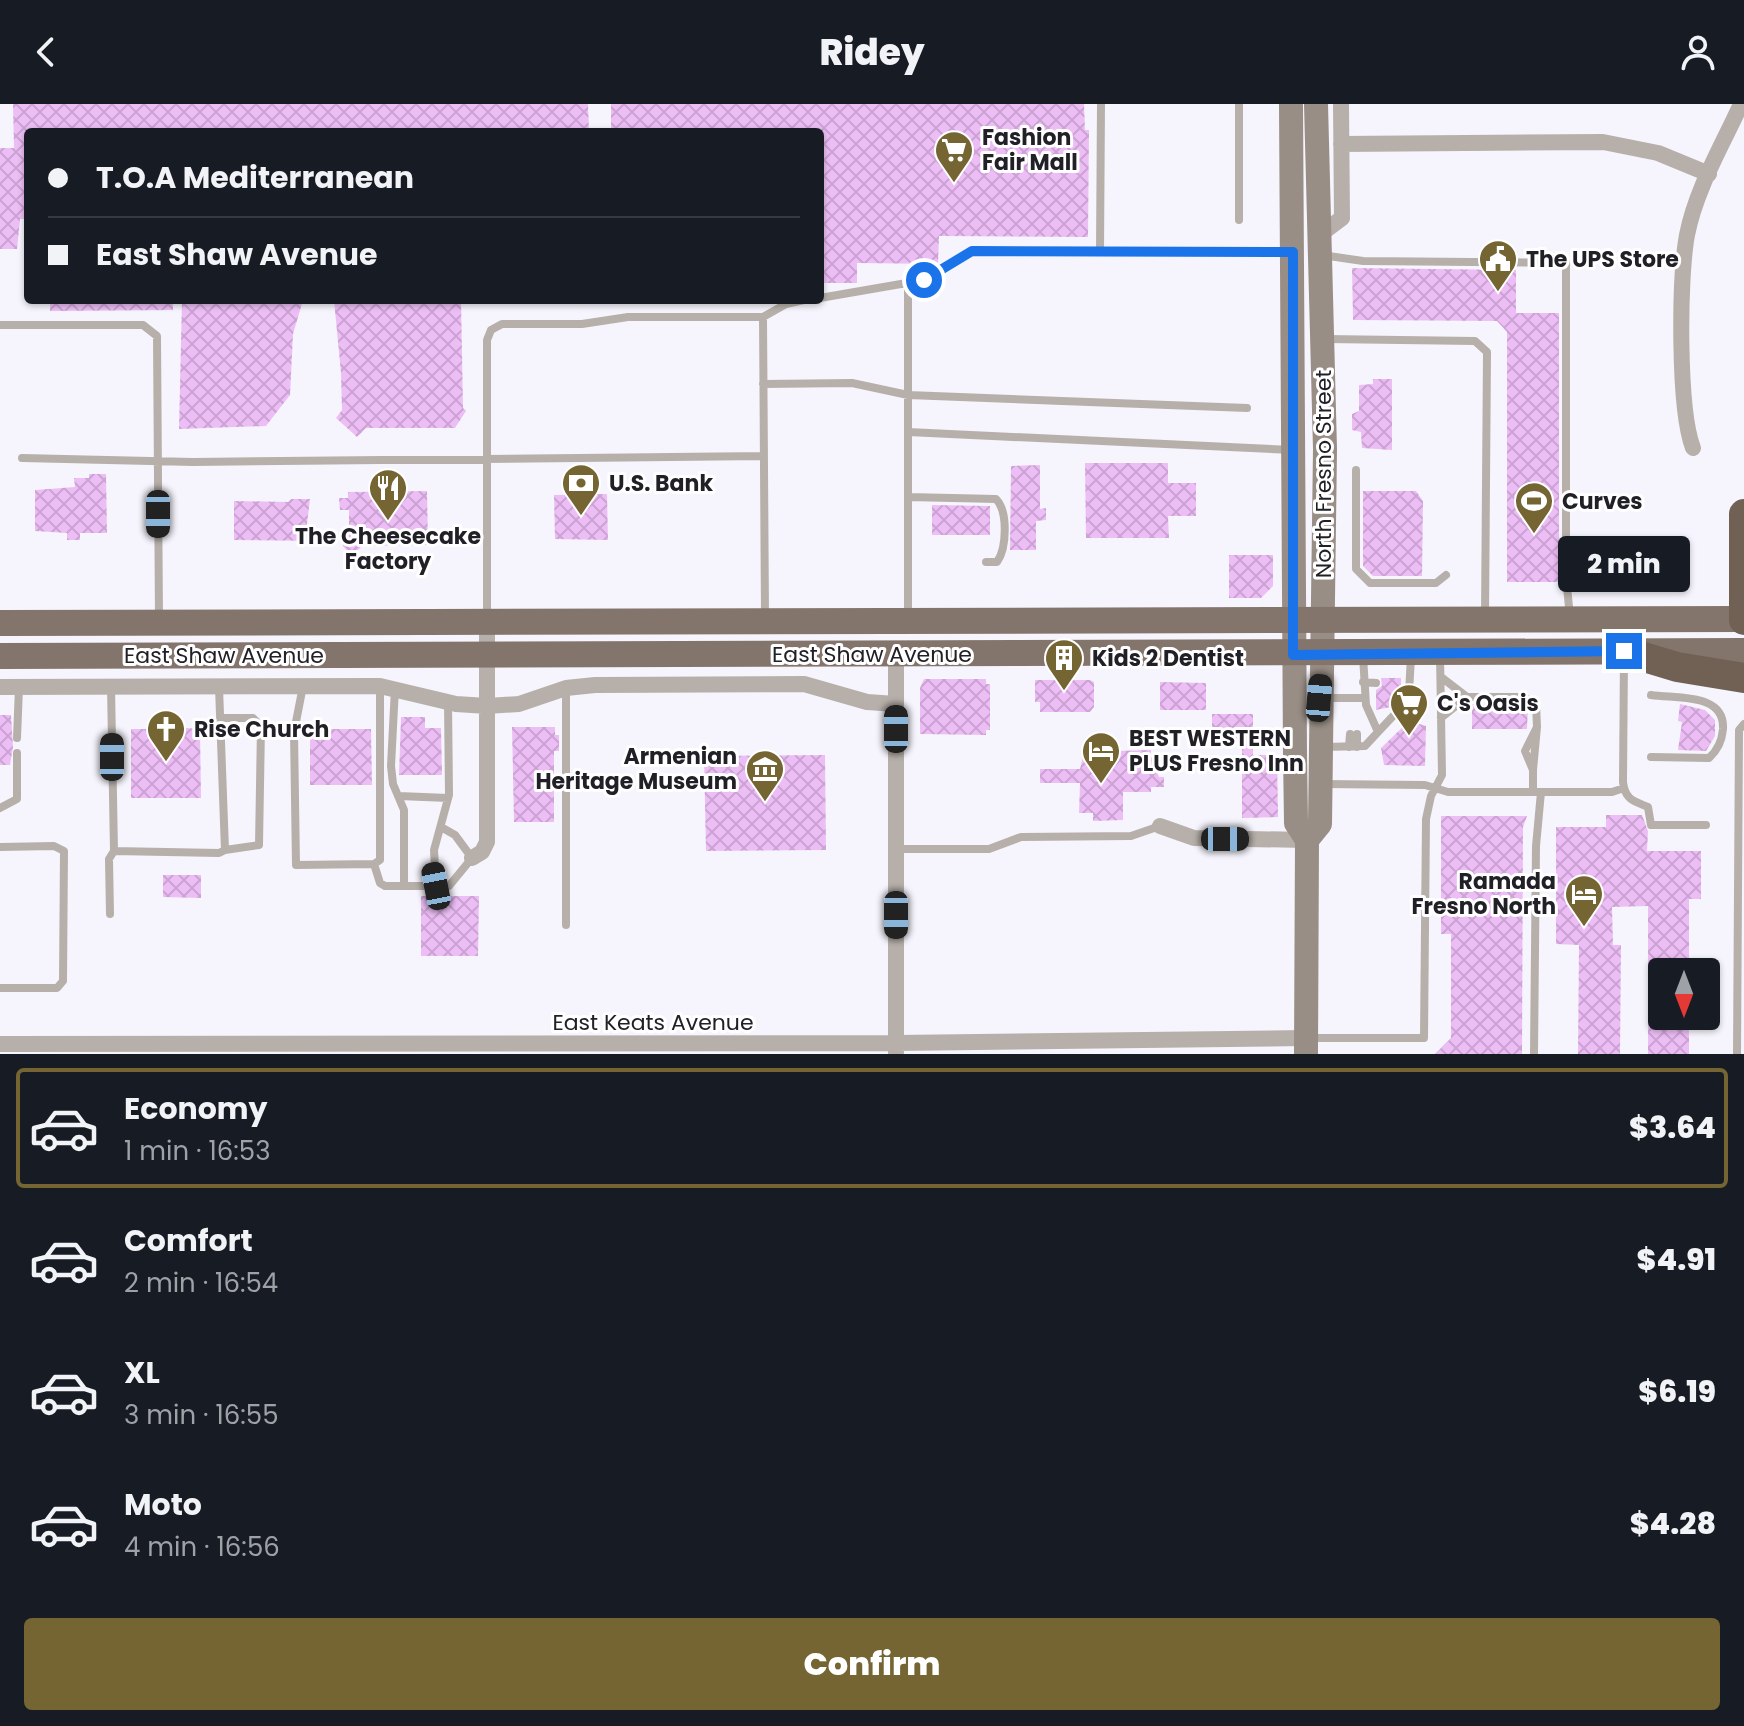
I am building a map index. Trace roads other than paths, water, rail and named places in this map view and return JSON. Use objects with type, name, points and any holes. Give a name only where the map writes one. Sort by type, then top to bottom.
[{"type":"highway","points":[[1744,514],[1744,619]]},
{"type":"highway","points":[[1624,651],[1677,667],[1744,678]]},
{"type":"main road","name":"North Fresno Street","points":[[1291,104],[1293,655],[1296,823],[1307,840],[1306,1046]]},
{"type":"main road","name":"North Fresno Street","points":[[1307,840],[1320,824],[1319,698],[1325,449],[1316,104]]},
{"type":"main road","points":[[1293,252],[1305,269],[1307,323],[1310,331],[1322,339]]},
{"type":"main road","name":"East Shaw Avenue","points":[[0,623],[1744,619]]},
{"type":"main road","points":[[753,654],[820,638],[885,637],[900,631],[907,621]]},
{"type":"main road","points":[[896,654],[903,641],[910,638],[975,636],[1029,621]]},
{"type":"main road","name":"East Shaw Avenue","points":[[0,656],[1411,654],[1440,666],[1624,651],[1744,651]]},
{"type":"street","points":[[1318,246],[1342,218],[1341,104]]},
{"type":"street","points":[[1693,448],[1683,415],[1684,258],[1694,211],[1741,104]]},
{"type":"street","points":[[1341,144],[1603,142],[1658,153],[1709,174]]},
{"type":"street","points":[[472,858],[482,852],[487,842],[487,623]]},
{"type":"street","points":[[896,654],[896,1049]]},
{"type":"street","points":[[0,687],[388,687],[448,701],[487,706],[519,704],[566,688],[804,684],[867,702],[896,704]]},
{"type":"street","points":[[1160,826],[1194,838],[1307,840]]},
{"type":"street","name":"East Keats Avenue","points":[[0,1044],[487,1049],[1306,1046]]},
{"type":"lane","points":[[1100,251],[1101,104]]},
{"type":"lane","points":[[1239,104],[1239,220]]},
{"type":"lane","points":[[1318,246],[1363,261],[1566,263],[1570,618]]},
{"type":"lane","points":[[824,297],[908,284],[931,277],[952,260],[972,251],[1293,252]]},
{"type":"lane","points":[[907,621],[908,284]]},
{"type":"lane","points":[[487,623],[487,340],[496,326],[582,324],[628,317],[763,317],[786,304]]},
{"type":"lane","points":[[763,317],[765,622]]},
{"type":"lane","points":[[0,325],[143,325],[150,328],[158,345],[159,624]]},
{"type":"lane","points":[[1322,339],[1475,341],[1487,352],[1485,618]]},
{"type":"lane","points":[[763,384],[852,383],[908,395],[1247,408]]},
{"type":"lane","points":[[908,432],[1293,450]]},
{"type":"lane","points":[[22,458],[764,456]]},
{"type":"lane","points":[[1356,470],[1356,569],[1370,583],[1436,583],[1446,575]]},
{"type":"lane","points":[[908,497],[996,499],[1003,510],[1003,551],[997,562],[986,562]]},
{"type":"lane","points":[[1624,651],[1624,788],[1631,800],[1648,807],[1651,825],[1706,825]]},
{"type":"lane","points":[[1363,654],[1361,702],[1378,732]]},
{"type":"lane","points":[[1319,747],[1365,746],[1394,715],[1408,710],[1405,704],[1412,692],[1411,654]]},
{"type":"lane","points":[[1440,666],[1467,697]]},
{"type":"lane","points":[[1306,1046],[1424,1038],[1426,819],[1442,775],[1440,666]]},
{"type":"lane","points":[[1401,683],[1412,681]]},
{"type":"lane","points":[[1319,698],[1361,702],[1376,688],[1363,682]]},
{"type":"lane","points":[[303,686],[294,732],[296,865],[374,864],[380,860],[388,687]]},
{"type":"lane","points":[[17,738],[19,687]]},
{"type":"lane","points":[[110,914],[109,859],[114,851],[111,687]]},
{"type":"lane","points":[[219,687],[225,850]]},
{"type":"lane","points":[[388,687],[393,784],[404,810],[404,886]]},
{"type":"lane","points":[[566,688],[566,925]]},
{"type":"lane","points":[[1400,693],[1412,692]]},
{"type":"lane","points":[[1651,695],[1713,703],[1721,711],[1723,727],[1717,751],[1709,758],[1651,757]]},
{"type":"lane","points":[[1441,718],[1467,697],[1529,698],[1536,704],[1537,727],[1525,751],[1537,792],[1534,1054]]},
{"type":"lane","points":[[436,886],[433,868],[448,798],[448,701]]},
{"type":"lane","points":[[114,851],[225,850],[259,845],[261,726],[253,718],[222,718]]},
{"type":"lane","points":[[1737,1054],[1739,730],[1744,724]]},
{"type":"lane","points":[[1353,747],[1354,734]]},
{"type":"lane","points":[[0,808],[17,799],[17,753]]},
{"type":"lane","points":[[1320,784],[1448,792],[1612,792],[1624,788]]},
{"type":"lane","points":[[399,796],[448,798]]},
{"type":"lane","points":[[896,849],[989,849],[1021,837],[1131,836],[1160,826]]},
{"type":"lane","points":[[374,864],[380,883],[449,886],[472,858],[455,835],[441,827]]},
{"type":"lane","points":[[0,847],[54,846],[64,851],[63,981],[57,988],[0,988]]},
{"type":"place","name":"Fashion Fair Mall","points":[[954,184]]},
{"type":"place","name":"The UPS Store","points":[[1498,293]]},
{"type":"place","name":"U.S. Bank","points":[[581,517]]},
{"type":"place","name":"The Cheesecake Factory","points":[[388,522]]},
{"type":"place","name":"Curves","points":[[1534,535]]},
{"type":"place","name":"Kids 2 Dentist","points":[[1064,692]]},
{"type":"place","name":"C's Oasis","points":[[1409,737]]},
{"type":"place","name":"Rise Church","points":[[166,763]]},
{"type":"place","name":"BEST WESTERN PLUS Fresno Inn","points":[[1101,785]]},
{"type":"place","name":"Armenian Heritage Museum","points":[[765,803]]},
{"type":"place","name":"Ramada Fresno North","points":[[1584,928]]}]
